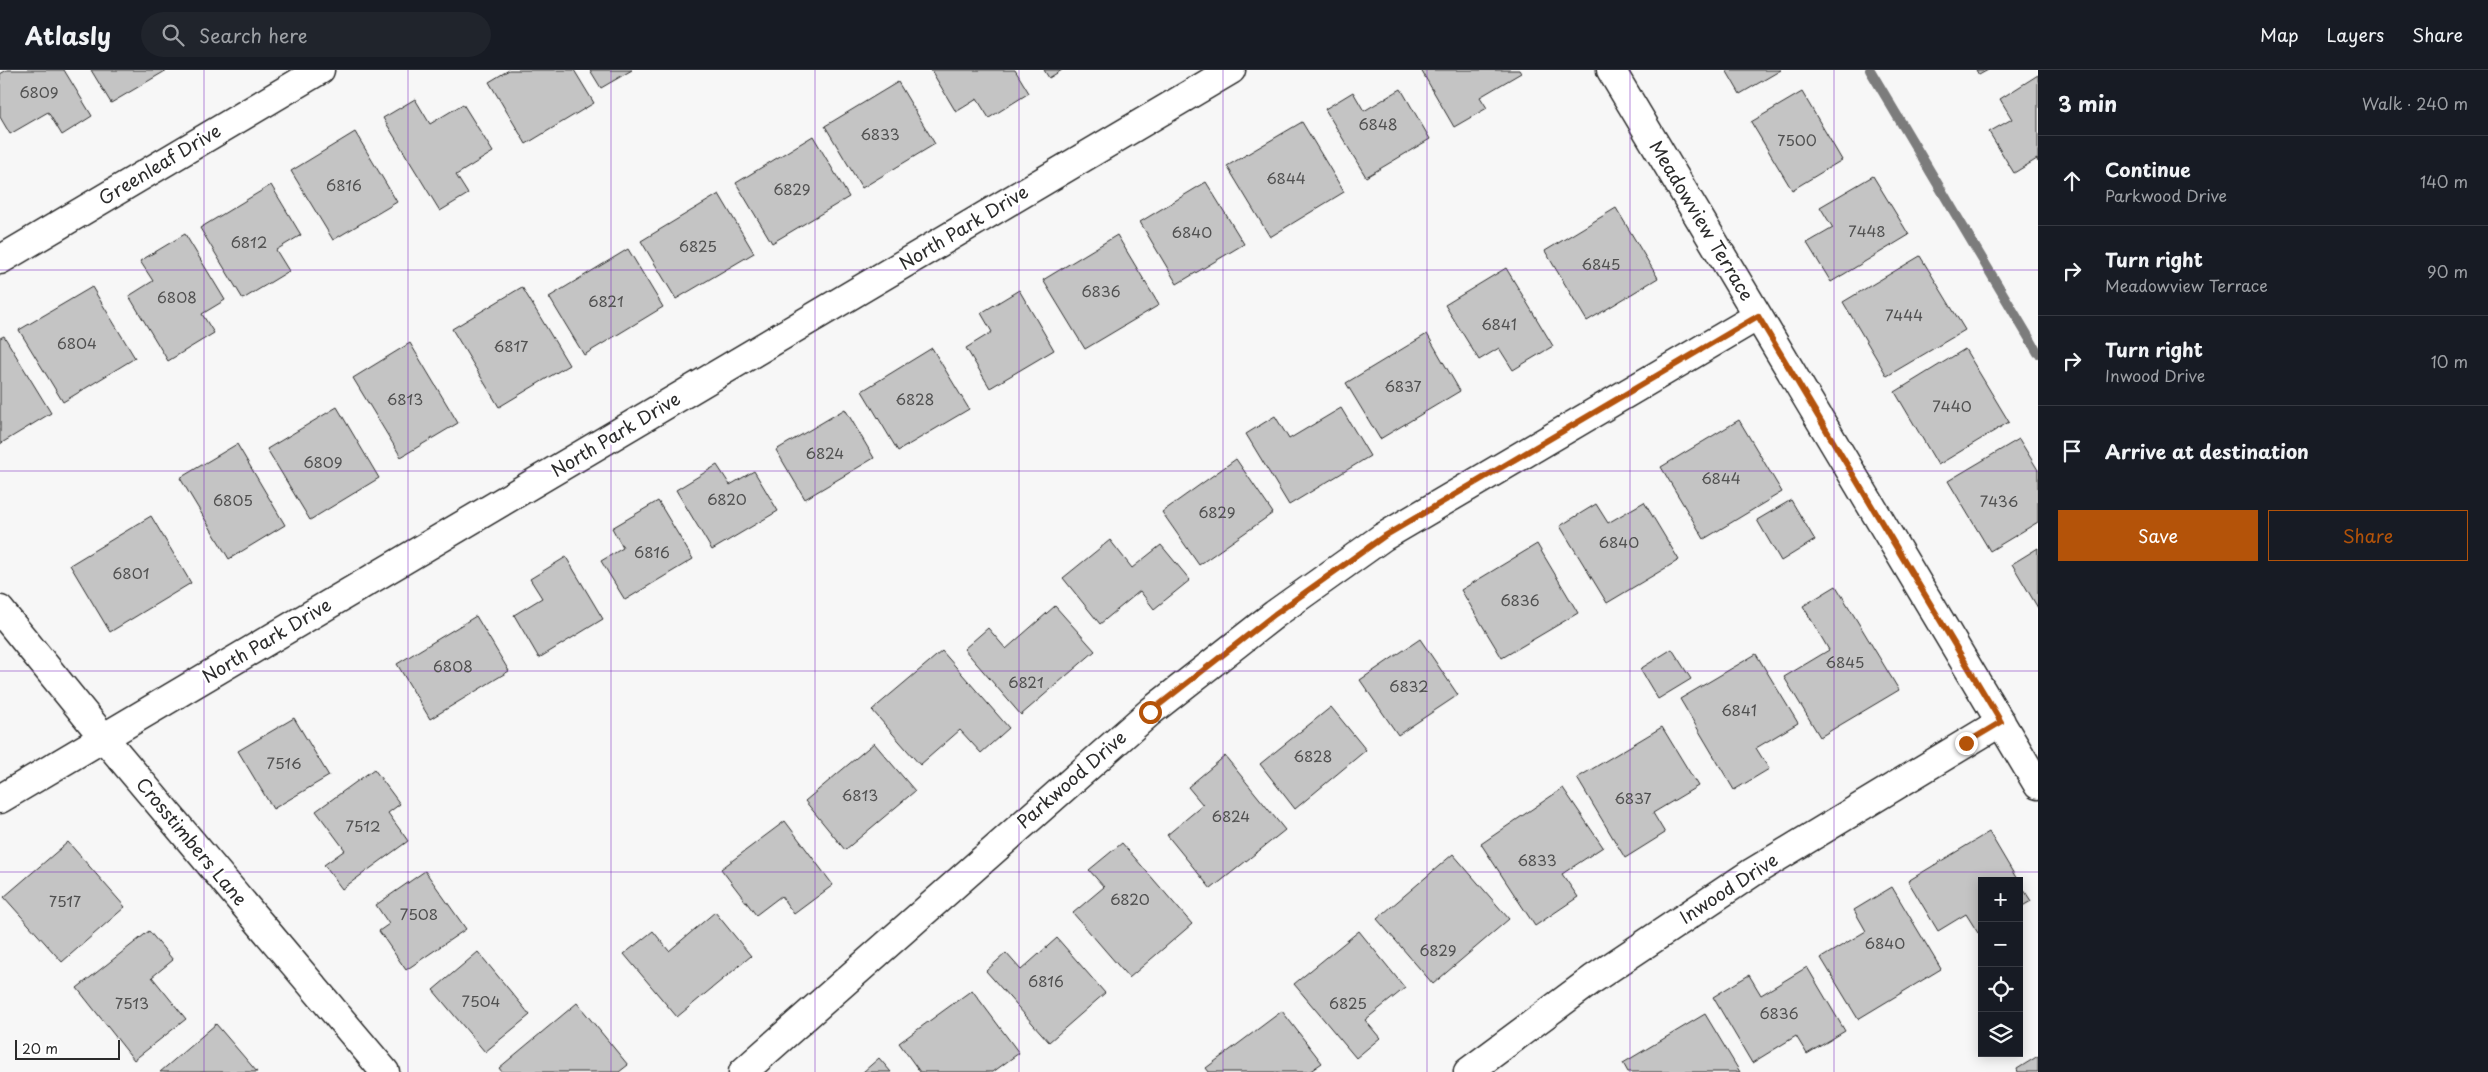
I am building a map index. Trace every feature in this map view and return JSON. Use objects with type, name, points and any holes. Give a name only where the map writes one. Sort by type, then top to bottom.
[{"type":"street","name":"Greenleaf Drive","points":[[0,260],[320,70]]},
{"type":"street","name":"North Park Drive","points":[[0,799],[1231,70]]},
{"type":"street","name":"Meadowview Terrace","points":[[1611,70],[2038,785]]},
{"type":"street","name":"Parkwood Drive","points":[[742,1072],[1150,712],[1275,614],[1383,537],[1758,316]]},
{"type":"street","name":"Crosstimbers Lane","points":[[0,610],[104,738],[385,1072]]},
{"type":"street","name":"Inwood Drive","points":[[1468,1072],[1593,979],[1753,872],[2001,722]]},
{"type":"building","points":[[7,70],[64,70],[92,116],[62,135],[48,112],[10,134],[0,117],[0,74]]},
{"type":"building","points":[[91,70],[167,70],[111,103]]},
{"type":"building","points":[[509,70],[574,70],[594,103],[526,144],[489,82]]},
{"type":"building","points":[[590,70],[632,70],[601,88]]},
{"type":"building","points":[[931,70],[1015,70],[1029,93],[989,118],[977,99],[956,112]]},
{"type":"building","points":[[1044,70],[1062,70],[1049,78]]},
{"type":"building","points":[[1421,70],[1519,70],[1521,73],[1480,97],[1487,108],[1454,127]]},
{"type":"building","points":[[1726,70],[1781,70],[1740,94]]},
{"type":"building","points":[[1976,70],[1988,70],[1979,75]]},
{"type":"building","points":[[2038,75],[2038,162],[2037,159],[2014,173],[1989,132],[2012,119],[2000,99]]},
{"type":"building","points":[[898,82],[935,144],[862,188],[825,126]]},
{"type":"building","points":[[1401,89],[1430,139],[1366,177],[1325,109],[1353,92],[1364,111]]},
{"type":"building","points":[[1802,92],[1842,160],[1792,190],[1751,122]]},
{"type":"building","points":[[415,99],[430,124],[463,104],[493,152],[456,175],[468,194],[440,211],[383,118]]},
{"type":"building","points":[[1302,122],[1344,192],[1270,237],[1227,166]]},
{"type":"building","points":[[355,132],[397,202],[333,240],[291,171]]},
{"type":"building","points":[[813,136],[849,197],[772,243],[736,183]]},
{"type":"building","points":[[1873,176],[1909,235],[1831,282],[1807,243],[1833,228],[1820,207]]},
{"type":"building","points":[[1206,182],[1244,244],[1177,284],[1140,222]]},
{"type":"building","points":[[271,185],[301,235],[276,250],[289,271],[243,299],[200,228]]},
{"type":"building","points":[[719,194],[754,253],[676,299],[641,241]]},
{"type":"building","points":[[1616,208],[1658,278],[1587,321],[1545,251]]},
{"type":"building","points":[[185,234],[225,300],[202,314],[214,333],[168,361],[129,296],[153,281],[140,261]]},
{"type":"building","points":[[1117,235],[1159,305],[1085,349],[1043,280]]},
{"type":"building","points":[[628,249],[663,307],[584,355],[549,297]]},
{"type":"building","points":[[1920,256],[1965,330],[1887,376],[1843,302]]},
{"type":"building","points":[[1506,268],[1553,346],[1513,370],[1499,348],[1479,360],[1445,305]]},
{"type":"building","points":[[92,287],[135,358],[63,402],[19,330]]},
{"type":"building","points":[[522,287],[569,365],[499,407],[452,329]]},
{"type":"building","points":[[1019,290],[1054,350],[990,388],[966,348],[992,332],[981,313]]},
{"type":"building","points":[[1427,334],[1460,391],[1380,439],[1346,383]]},
{"type":"building","points":[[4,336],[51,413],[0,444],[0,338]]},
{"type":"building","points":[[410,343],[458,423],[401,457],[353,378]]},
{"type":"building","points":[[932,348],[969,409],[898,451],[862,391]]},
{"type":"building","points":[[1965,349],[2009,422],[1938,465],[1895,392]]},
{"type":"building","points":[[337,407],[379,478],[310,520],[267,449]]},
{"type":"building","points":[[1341,408],[1370,456],[1289,505],[1246,434],[1275,416],[1289,439]]},
{"type":"building","points":[[845,409],[874,458],[805,499],[776,450]]},
{"type":"building","points":[[1739,420],[1782,492],[1704,539],[1661,467]]},
{"type":"building","points":[[2019,439],[2038,470],[2038,522],[1990,551],[1948,481]]},
{"type":"building","points":[[237,444],[285,525],[229,559],[180,478]]},
{"type":"building","points":[[1236,459],[1273,513],[1199,565],[1162,512]]},
{"type":"building","points":[[717,465],[730,485],[754,471],[778,511],[712,550],[676,490]]},
{"type":"building","points":[[1791,500],[1815,540],[1781,561],[1757,520]]},
{"type":"building","points":[[658,501],[693,559],[625,600],[601,561],[623,548],[612,528]]},
{"type":"building","points":[[1644,502],[1679,560],[1607,603],[1560,526],[1596,504],[1608,523]]},
{"type":"building","points":[[151,516],[191,583],[110,632],[70,565]]},
{"type":"building","points":[[1110,540],[1132,568],[1161,545],[1190,580],[1154,609],[1140,591],[1100,624],[1063,578]]},
{"type":"building","points":[[1537,544],[1578,613],[1502,658],[1461,590]]},
{"type":"building","points":[[2038,548],[2038,608],[2012,564]]},
{"type":"building","points":[[566,557],[603,619],[539,658],[514,615],[542,598],[530,579]]},
{"type":"building","points":[[1836,586],[1899,690],[1820,737],[1784,677],[1829,650],[1803,606]]},
{"type":"building","points":[[1055,606],[1095,651],[1021,715],[964,649],[988,628],[1006,649]]},
{"type":"building","points":[[476,616],[509,671],[430,719],[397,664]]},
{"type":"building","points":[[1420,639],[1458,695],[1398,735],[1360,680]]},
{"type":"building","points":[[1672,649],[1691,679],[1658,699],[1640,669]]},
{"type":"building","points":[[942,651],[1009,728],[981,753],[960,730],[920,765],[872,710]]},
{"type":"building","points":[[1756,654],[1798,723],[1756,748],[1769,769],[1734,790],[1680,699]]},
{"type":"building","points":[[1331,707],[1366,750],[1295,809],[1260,764]]},
{"type":"building","points":[[294,718],[329,776],[273,809],[238,751]]},
{"type":"building","points":[[1662,727],[1698,786],[1653,813],[1665,833],[1625,858],[1577,778]]},
{"type":"building","points":[[874,743],[915,791],[845,850],[805,801]]},
{"type":"building","points":[[1225,756],[1285,830],[1211,889],[1167,835],[1203,805],[1188,787]]},
{"type":"building","points":[[374,769],[400,804],[388,813],[408,841],[342,889],[324,865],[345,850],[316,811]]},
{"type":"building","points":[[1563,788],[1603,847],[1562,874],[1578,897],[1535,926],[1481,844]]},
{"type":"building","points":[[785,821],[833,885],[794,914],[781,896],[756,915],[721,869]]},
{"type":"building","points":[[1989,832],[2016,877],[1978,877],[1978,933],[1966,914],[1938,931],[1908,881]]},
{"type":"building","points":[[68,842],[125,907],[62,962],[4,897]]},
{"type":"building","points":[[1122,843],[1192,924],[1129,978],[1073,913],[1104,887],[1089,870]]},
{"type":"building","points":[[1453,854],[1509,919],[1433,984],[1377,919]]},
{"type":"building","points":[[425,871],[466,929],[406,970],[379,931],[389,924],[376,905]]},
{"type":"building","points":[[1892,887],[1941,969],[1858,1019],[1821,958],[1866,931],[1854,910]]},
{"type":"building","points":[[2023,888],[2031,901],[2023,906]]},
{"type":"building","points":[[715,912],[751,956],[677,1017],[624,954],[653,931],[669,951]]},
{"type":"building","points":[[149,931],[173,960],[152,977],[186,1019],[134,1060],[77,988]]},
{"type":"building","points":[[1359,931],[1405,988],[1365,1020],[1380,1038],[1356,1058],[1294,984]]},
{"type":"building","points":[[1057,938],[1105,993],[1049,1042],[986,971],[1006,953],[1021,970]]},
{"type":"building","points":[[478,952],[530,1015],[485,1052],[433,990]]},
{"type":"building","points":[[1807,967],[1845,1031],[1807,1054],[1796,1036],[1752,1063],[1713,997],[1749,975],[1761,995]]},
{"type":"building","points":[[972,990],[1019,1053],[993,1072],[920,1072],[899,1043]]},
{"type":"building","points":[[577,1003],[628,1065],[619,1072],[502,1072],[499,1068]]},
{"type":"building","points":[[1282,1011],[1322,1063],[1309,1072],[1209,1072],[1206,1068]]},
{"type":"building","points":[[1705,1014],[1740,1072],[1628,1072],[1623,1063]]},
{"type":"building","points":[[216,1024],[257,1072],[160,1072]]},
{"type":"building","points":[[2038,1056],[2038,1072],[2018,1072],[2017,1069]]},
{"type":"building","points":[[879,1058],[891,1072],[863,1072]]},
{"type":"waterway","points":[[1870,70],[2038,353]]},
{"type":"route","points":[[1150,712],[1275,614],[1383,537],[1758,316],[2001,722],[1966,743]]}]
